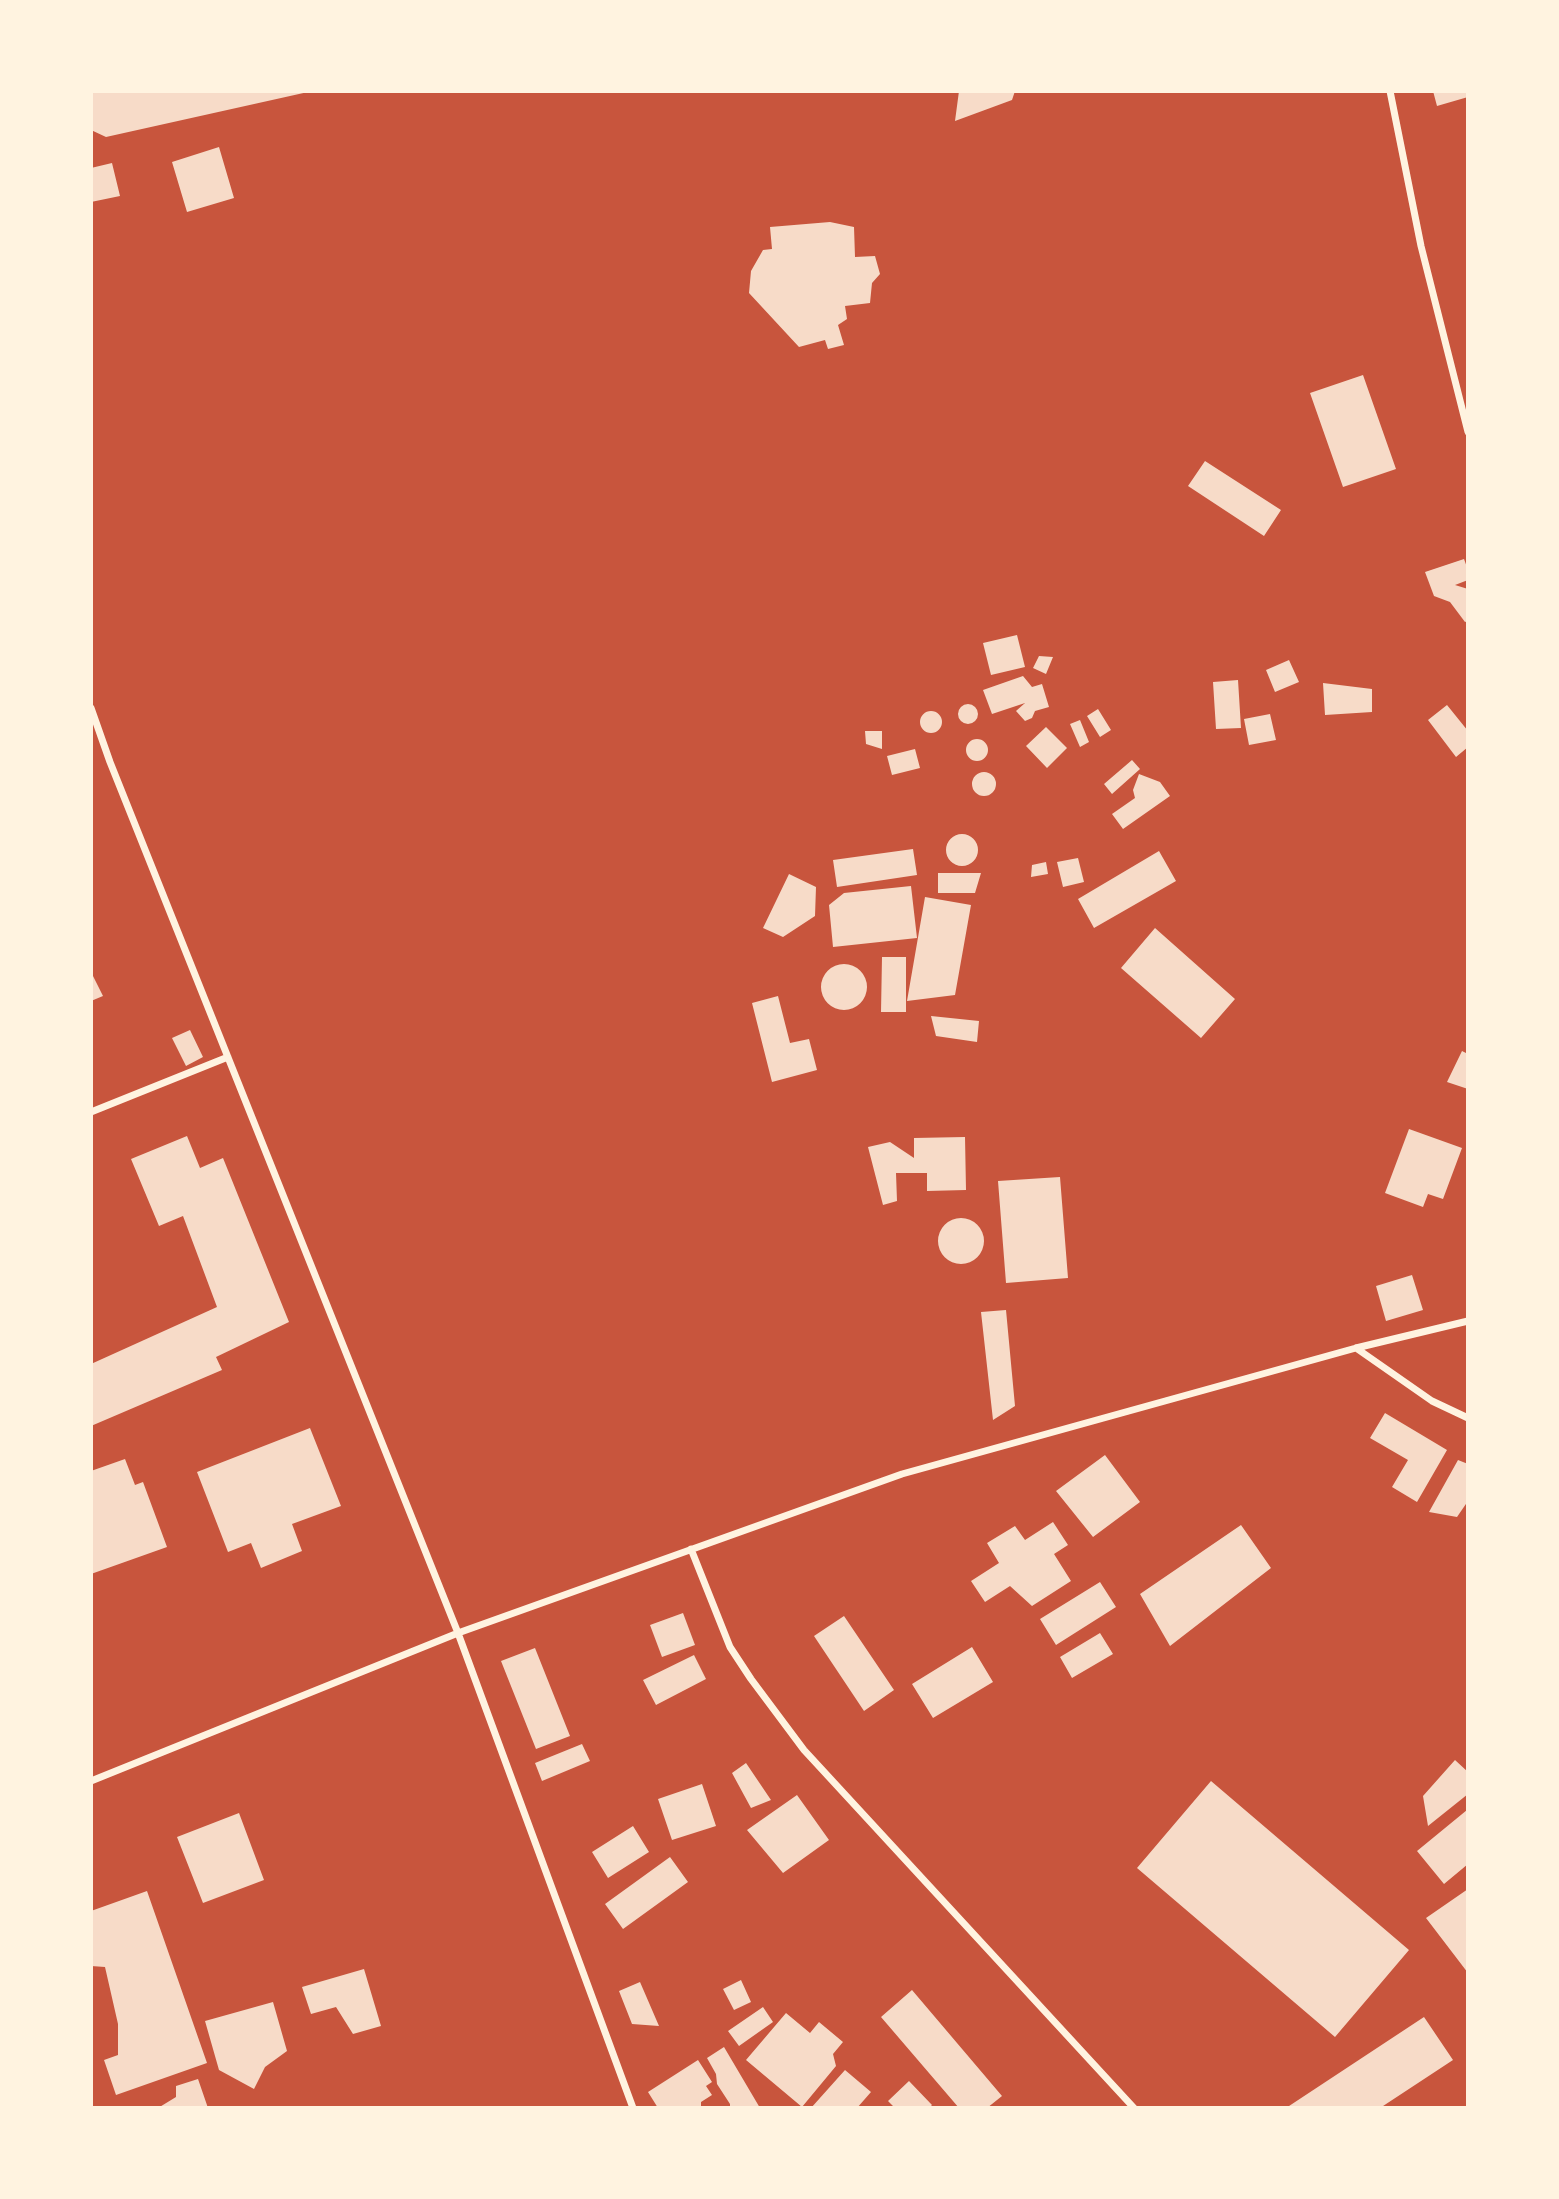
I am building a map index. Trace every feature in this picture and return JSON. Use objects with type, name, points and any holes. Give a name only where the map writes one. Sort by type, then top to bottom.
[{"type":"street","points":[[1390,91],[1421,246],[1468,432]]},
{"type":"street","points":[[91,708],[110,762],[458,1633],[633,2108]]},
{"type":"street","points":[[91,1112],[228,1057]]},
{"type":"street","points":[[91,1782],[458,1633],[902,1474],[1356,1348],[1468,1321]]},
{"type":"street","points":[[1356,1348],[1432,1401],[1468,1418]]},
{"type":"street","points":[[691,1549],[730,1647],[804,1750],[1134,2108]]},
{"type":"building","points":[[91,91],[308,92],[106,137],[91,130]]},
{"type":"building","points":[[959,91],[1015,91],[1012,100],[955,121]]},
{"type":"building","points":[[1433,91],[1468,91],[1468,97],[1437,106]]},
{"type":"building","points":[[219,147],[234,198],[187,212],[172,162]]},
{"type":"building","points":[[112,163],[120,196],[91,202],[91,168]]},
{"type":"building","points":[[830,222],[854,227],[855,257],[875,256],[880,274],[872,283],[870,303],[845,306],[847,319],[838,325],[844,345],[828,349],[825,340],[799,347],[749,293],[751,271],[763,250],[772,249],[770,227]]},
{"type":"building","points":[[1363,375],[1396,469],[1343,487],[1310,393]]},
{"type":"building","points":[[1205,461],[1281,510],[1264,536],[1188,486]]},
{"type":"building","points":[[1464,559],[1468,580],[1455,585],[1468,589],[1468,621],[1465,622],[1450,602],[1434,596],[1425,572]]},
{"type":"building","points":[[1017,635],[1025,667],[991,675],[983,643]]},
{"type":"building","points":[[1039,656],[1053,657],[1046,674],[1033,668]]},
{"type":"building","points":[[1289,660],[1299,682],[1275,692],[1266,670]]},
{"type":"building","points":[[1023,676],[1032,687],[1042,684],[1049,707],[1035,711],[1032,718],[1025,721],[1016,711],[1025,703],[992,714],[983,690]]},
{"type":"building","points":[[1238,680],[1241,728],[1216,729],[1213,682]]},
{"type":"building","points":[[1323,683],[1372,689],[1372,712],[1325,715]]},
{"type":"building","points":[[968,704],[975,707],[978,714],[975,721],[968,724],[961,721],[958,714],[961,707]]},
{"type":"building","points":[[1447,705],[1468,731],[1468,747],[1456,757],[1428,720]]},
{"type":"building","points":[[1098,709],[1111,730],[1100,737],[1087,716]]},
{"type":"building","points":[[931,711],[939,714],[942,722],[939,730],[931,733],[923,730],[920,722],[923,714]]},
{"type":"building","points":[[1270,714],[1276,740],[1249,745],[1244,719]]},
{"type":"building","points":[[1080,720],[1089,742],[1080,747],[1070,724]]},
{"type":"building","points":[[1046,727],[1067,748],[1047,768],[1026,746]]},
{"type":"building","points":[[865,731],[882,731],[882,749],[866,744]]},
{"type":"building","points":[[977,739],[985,742],[988,750],[985,758],[977,761],[969,758],[966,750],[969,742]]},
{"type":"building","points":[[915,749],[920,768],[892,775],[887,756]]},
{"type":"building","points":[[1132,760],[1140,769],[1112,794],[1104,784]]},
{"type":"building","points":[[984,772],[993,775],[996,784],[993,793],[984,796],[975,793],[972,784],[975,775]]},
{"type":"building","points":[[1139,774],[1160,782],[1170,796],[1123,829],[1112,814],[1135,798],[1133,790]]},
{"type":"building","points":[[962,834],[974,838],[978,850],[974,862],[962,866],[950,862],[946,850],[950,838]]},
{"type":"building","points":[[913,849],[917,875],[837,887],[833,860]]},
{"type":"building","points":[[1159,851],[1176,881],[1094,928],[1078,899]]},
{"type":"building","points":[[1078,858],[1084,882],[1063,887],[1057,862]]},
{"type":"building","points":[[1046,862],[1048,874],[1031,877],[1032,865]]},
{"type":"building","points":[[938,873],[981,873],[975,893],[938,893]]},
{"type":"building","points":[[789,874],[816,887],[815,916],[783,937],[763,928]]},
{"type":"building","points":[[911,886],[917,938],[833,947],[829,905],[844,893]]},
{"type":"building","points":[[925,897],[971,905],[955,995],[907,1001]]},
{"type":"building","points":[[1155,928],[1235,999],[1201,1038],[1121,968]]},
{"type":"building","points":[[882,957],[906,957],[906,1012],[881,1012]]},
{"type":"building","points":[[844,964],[860,971],[867,987],[860,1003],[844,1010],[828,1003],[821,987],[828,971]]},
{"type":"building","points":[[91,972],[103,996],[91,1001]]},
{"type":"building","points":[[778,996],[790,1043],[809,1039],[817,1070],[772,1082],[752,1003]]},
{"type":"building","points":[[931,1016],[979,1021],[977,1042],[936,1036]]},
{"type":"building","points":[[190,1030],[203,1057],[186,1066],[172,1038]]},
{"type":"building","points":[[1462,1051],[1468,1054],[1468,1089],[1447,1082]]},
{"type":"building","points":[[1409,1129],[1462,1148],[1443,1199],[1428,1194],[1423,1207],[1385,1193]]},
{"type":"building","points":[[187,1136],[200,1168],[223,1158],[289,1322],[216,1357],[222,1370],[91,1426],[91,1364],[217,1307],[183,1216],[159,1226],[131,1159]]},
{"type":"building","points":[[965,1137],[966,1190],[927,1191],[927,1173],[896,1173],[897,1201],[883,1205],[868,1147],[890,1142],[914,1158],[914,1138]]},
{"type":"building","points":[[1060,1177],[1068,1278],[1006,1283],[998,1181]]},
{"type":"building","points":[[961,1218],[977,1225],[984,1241],[977,1257],[961,1264],[945,1257],[938,1241],[945,1225]]},
{"type":"building","points":[[1412,1275],[1423,1310],[1386,1321],[1376,1286]]},
{"type":"building","points":[[1006,1310],[1015,1406],[993,1420],[981,1312]]},
{"type":"building","points":[[1385,1413],[1447,1450],[1417,1502],[1392,1487],[1408,1460],[1370,1438]]},
{"type":"building","points":[[310,1428],[341,1506],[292,1524],[302,1551],[261,1568],[251,1543],[228,1552],[197,1472]]},
{"type":"building","points":[[1105,1455],[1140,1502],[1093,1537],[1056,1491]]},
{"type":"building","points":[[125,1459],[135,1485],[143,1482],[167,1547],[91,1574],[91,1471]]},
{"type":"building","points":[[1458,1460],[1468,1464],[1468,1501],[1457,1517],[1429,1512]]},
{"type":"building","points":[[1053,1522],[1068,1545],[1054,1554],[1071,1581],[1032,1606],[1010,1586],[985,1602],[971,1581],[999,1563],[987,1543],[1015,1526],[1025,1540]]},
{"type":"building","points":[[1241,1525],[1271,1568],[1170,1646],[1140,1594]]},
{"type":"building","points":[[1100,1582],[1116,1607],[1056,1645],[1040,1619]]},
{"type":"building","points":[[683,1613],[695,1645],[662,1657],[650,1625]]},
{"type":"building","points":[[844,1616],[894,1690],[864,1711],[814,1636]]},
{"type":"building","points":[[1100,1633],[1113,1654],[1072,1678],[1060,1657]]},
{"type":"building","points":[[972,1647],[993,1682],[933,1718],[912,1684]]},
{"type":"building","points":[[535,1648],[570,1736],[536,1749],[501,1661]]},
{"type":"building","points":[[694,1655],[706,1679],[656,1705],[643,1680]]},
{"type":"building","points":[[582,1744],[590,1761],[542,1781],[535,1763]]},
{"type":"building","points":[[1455,1760],[1468,1772],[1468,1794],[1428,1826],[1423,1796]]},
{"type":"building","points":[[746,1763],[771,1800],[751,1808],[732,1773]]},
{"type":"building","points":[[1211,1781],[1409,1950],[1335,2037],[1137,1868]]},
{"type":"building","points":[[702,1784],[716,1826],[672,1840],[658,1799]]},
{"type":"building","points":[[797,1795],[829,1840],[783,1873],[747,1830]]},
{"type":"building","points":[[1467,1810],[1468,1864],[1444,1884],[1417,1851]]},
{"type":"building","points":[[239,1813],[264,1880],[203,1903],[177,1837]]},
{"type":"building","points":[[633,1826],[649,1852],[608,1878],[592,1852]]},
{"type":"building","points":[[670,1857],[688,1882],[623,1929],[605,1904]]},
{"type":"building","points":[[1468,1889],[1468,1973],[1426,1918]]},
{"type":"building","points":[[147,1891],[207,2063],[116,2095],[104,2060],[118,2055],[118,2024],[105,1967],[91,1966],[91,1911]]},
{"type":"building","points":[[364,1969],[381,2026],[353,2034],[336,2007],[311,2014],[302,1987]]},
{"type":"building","points":[[741,1980],[751,2002],[734,2010],[723,1989]]},
{"type":"building","points":[[640,1982],[659,2026],[632,2024],[619,1991]]},
{"type":"building","points":[[912,1990],[1002,2096],[987,2108],[959,2108],[881,2017]]},
{"type":"building","points":[[273,2002],[287,2051],[265,2067],[254,2089],[219,2070],[205,2021]]},
{"type":"building","points":[[763,2007],[773,2022],[739,2046],[728,2031]]},
{"type":"building","points":[[786,2013],[810,2033],[819,2022],[843,2042],[833,2054],[836,2066],[802,2107],[746,2060]]},
{"type":"building","points":[[1424,2017],[1453,2060],[1380,2108],[1286,2108]]},
{"type":"building","points":[[724,2047],[760,2108],[730,2108],[707,2058]]},
{"type":"building","points":[[698,2060],[712,2082],[706,2086],[712,2095],[701,2102],[701,2108],[658,2108],[648,2092]]},
{"type":"building","points":[[845,2070],[871,2092],[857,2108],[811,2108]]},
{"type":"building","points":[[198,2079],[208,2108],[158,2108],[176,2097],[176,2086]]},
{"type":"building","points":[[909,2081],[932,2105],[929,2108],[895,2108],[888,2101]]}]
